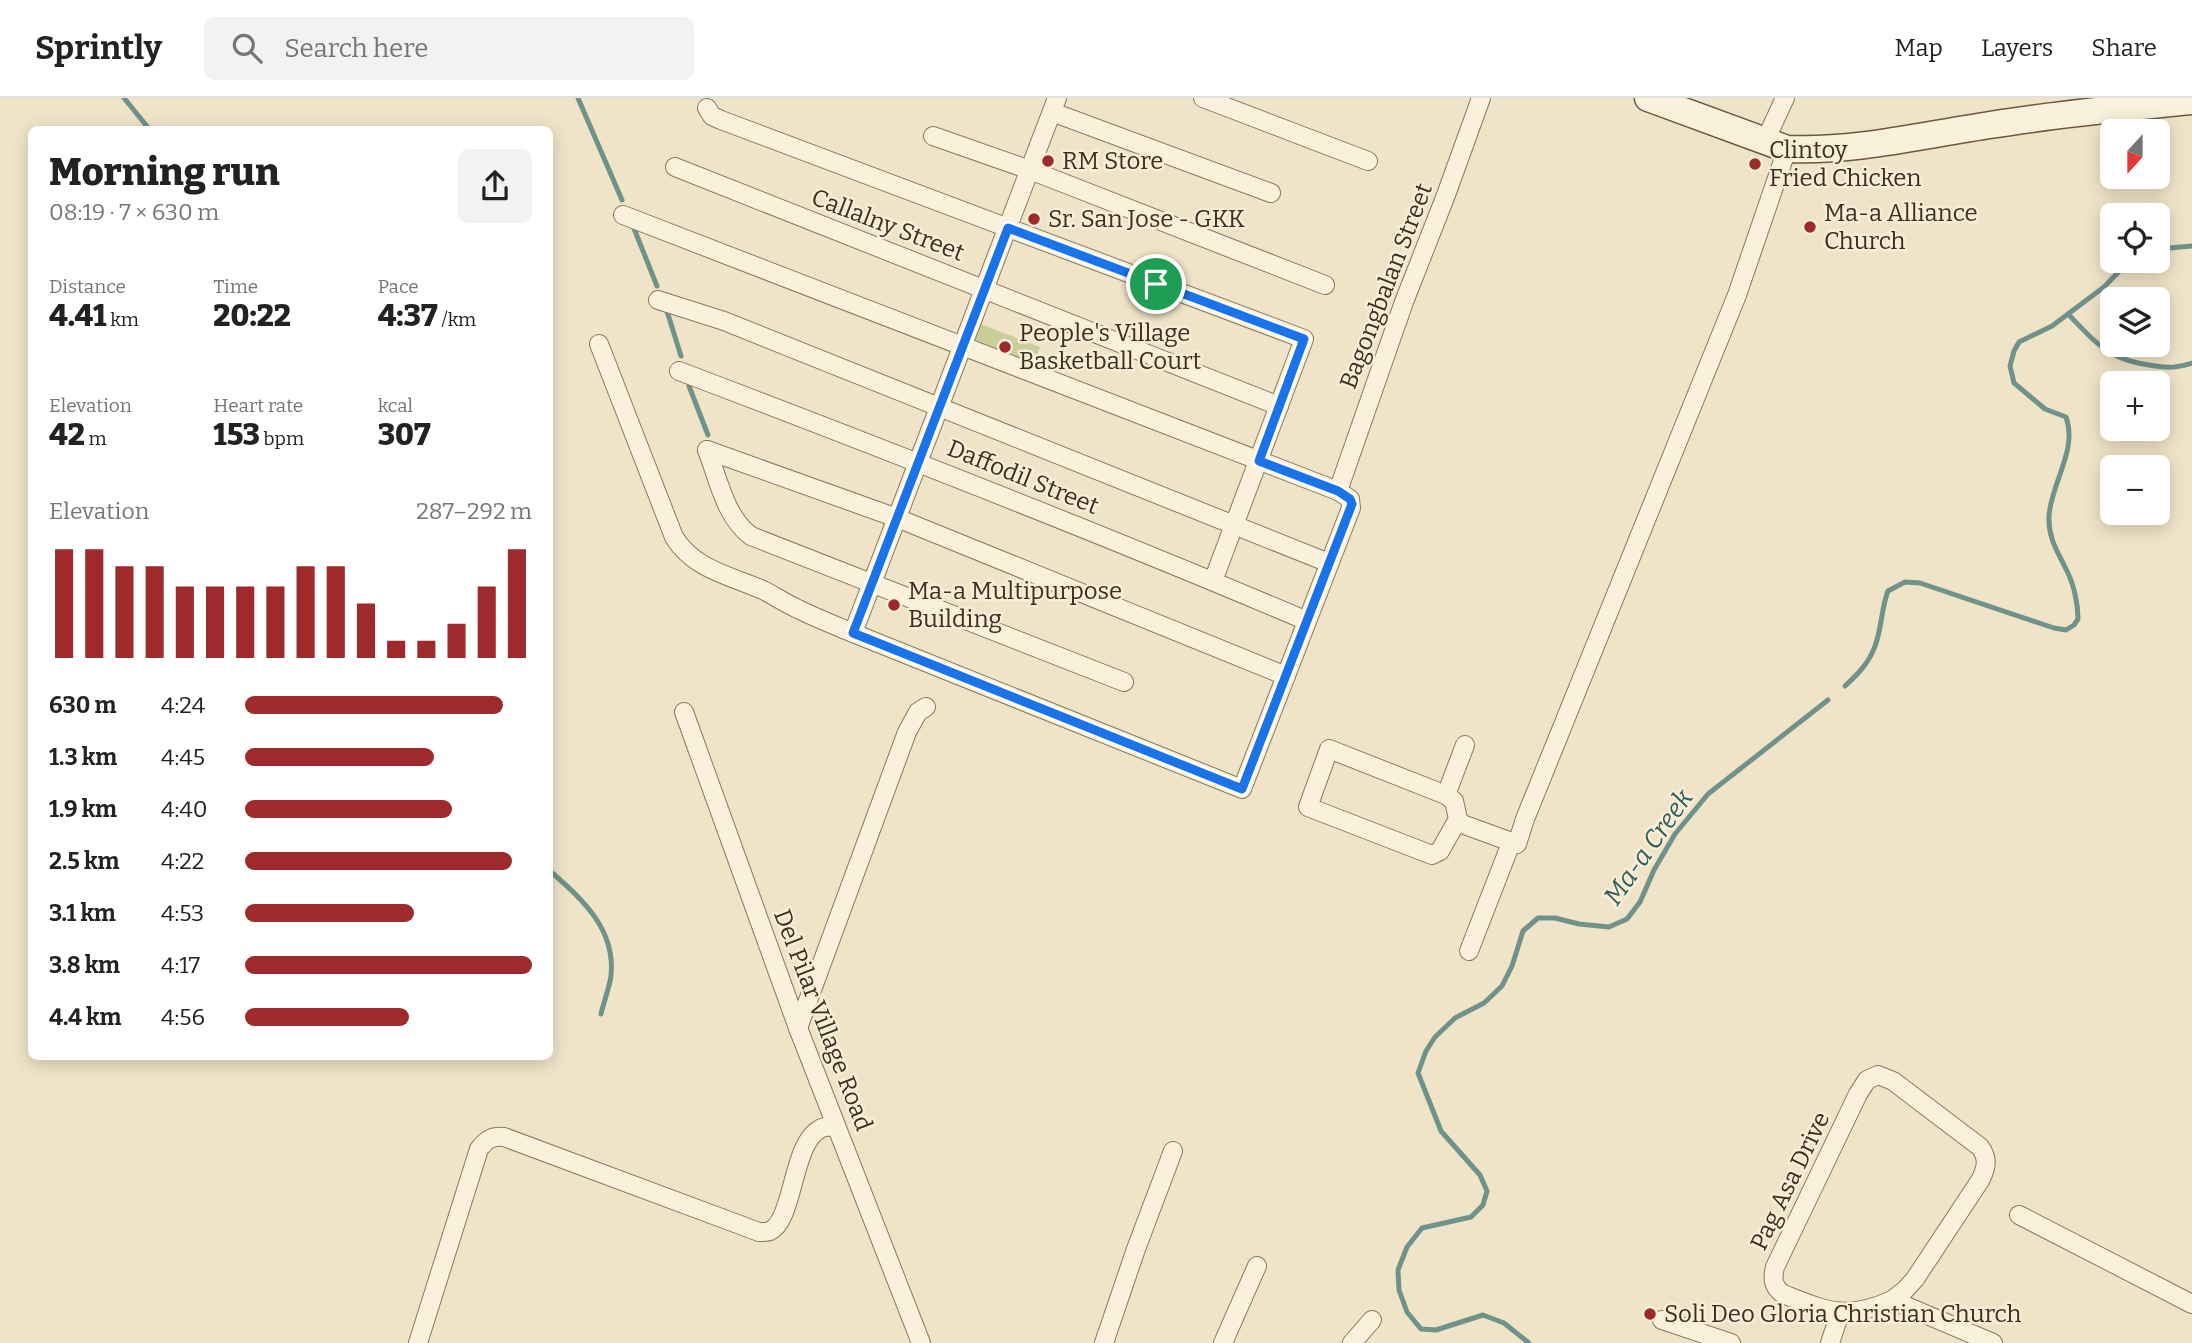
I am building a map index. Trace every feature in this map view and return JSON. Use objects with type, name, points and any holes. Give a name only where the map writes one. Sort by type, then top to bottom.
[{"type":"street","points":[[1203,98],[1367,161]]},
{"type":"street","name":"Bagongbalan Street","points":[[1338,491],[1404,302],[1481,98]]},
{"type":"street","points":[[1648,98],[1776,145],[1810,150],[2033,118],[2192,101]]},
{"type":"street","points":[[1458,819],[1440,851],[1432,855],[1308,807],[1329,749],[1446,795],[1454,801],[1458,819],[1462,824],[1517,844],[1525,818],[1727,321],[1776,145],[1785,98]]},
{"type":"street","points":[[853,633],[1054,105],[1271,193]]},
{"type":"street","points":[[707,108],[712,116],[721,120],[1304,339],[1213,581]]},
{"type":"street","points":[[933,136],[1030,170],[1325,285]]},
{"type":"street","name":"Callalny Street","points":[[675,167],[1279,406]]},
{"type":"street","points":[[599,344],[674,537],[681,548],[703,566],[853,633],[1242,789],[1352,504],[1350,499],[1338,491],[623,215]]},
{"type":"street","points":[[658,300],[724,321],[1329,563]]},
{"type":"street","name":"Daffodil Street","points":[[680,371],[918,461],[1307,621]]},
{"type":"street","points":[[1124,682],[761,540],[743,530],[731,512],[707,450],[897,518],[1286,676]]},
{"type":"street","points":[[798,1028],[907,732],[918,712],[926,707]]},
{"type":"street","name":"Del Pilar Village Road","points":[[684,712],[798,1028],[921,1343]]},
{"type":"street","points":[[1446,795],[1465,745]]},
{"type":"street","points":[[1469,951],[1511,843]]},
{"type":"street","name":"Pag Asa Drive","points":[[1878,1075],[1893,1081],[1980,1147],[1987,1162],[1982,1179],[1915,1279],[1904,1292],[1892,1300],[1870,1308],[1840,1313],[1783,1294],[1777,1289],[1773,1276],[1853,1105],[1867,1080],[1878,1075]]},
{"type":"street","points":[[418,1343],[479,1149],[493,1136],[505,1137],[759,1232],[769,1231],[777,1225],[806,1143],[821,1128],[836,1126]]},
{"type":"street","points":[[1104,1343],[1172,1151]]},
{"type":"street","points":[[2019,1215],[2192,1304]]},
{"type":"street","points":[[1223,1343],[1257,1266]]},
{"type":"street","points":[[1892,1300],[1993,1343]]},
{"type":"street","points":[[1830,1343],[1840,1313]]},
{"type":"street","points":[[1352,1343],[1372,1320]]},
{"type":"street","points":[[1662,1320],[1731,1343]]},
{"type":"green space","name":"People's Village Basketball Court","points":[[978,323],[1040,347],[1032,371],[969,347]]},
{"type":"waterway","points":[[124,98],[147,126]]},
{"type":"waterway","points":[[578,98],[622,200]]},
{"type":"waterway","points":[[633,226],[657,286]]},
{"type":"waterway","name":"Ma-a Creek","points":[[2170,248],[2192,246]]},
{"type":"waterway","name":"Ma-a Creek","points":[[1845,686],[1863,668],[1873,652],[1888,591],[1905,582],[1920,583],[2054,628],[2066,630],[2078,619],[2075,595],[2054,545],[2049,524],[2051,504],[2069,442],[2066,417],[2045,409],[2014,383],[2010,366],[2019,342],[2052,326],[2104,287],[2117,273]]},
{"type":"waterway","points":[[666,308],[681,356]]},
{"type":"waterway","points":[[2068,314],[2097,343],[2116,356],[2140,364],[2165,367],[2192,363]]},
{"type":"waterway","points":[[689,386],[708,435]]},
{"type":"waterway","name":"Ma-a Creek","points":[[1529,1343],[1504,1323],[1483,1315],[1436,1330],[1421,1329],[1407,1312],[1399,1290],[1398,1270],[1407,1247],[1422,1228],[1471,1217],[1483,1205],[1487,1191],[1480,1175],[1441,1131],[1418,1073],[1426,1051],[1435,1037],[1455,1018],[1484,1003],[1502,986],[1512,966],[1523,931],[1538,918],[1555,918],[1609,927],[1627,919],[1640,902],[1654,870],[1675,834],[1708,794],[1828,700]]},
{"type":"waterway","points":[[553,874],[585,904],[608,944],[611,976],[601,1014]]},
{"type":"place","name":"RM Store","points":[[1048,161]]},
{"type":"place","name":"Clintoy Fried Chicken","points":[[1755,164]]},
{"type":"place","name":"Sr. San Jose - GKK","points":[[1034,219]]},
{"type":"place","name":"Ma-a Alliance Church","points":[[1810,227]]},
{"type":"place","name":"People's Village Basketball Court","points":[[1005,347]]},
{"type":"place","name":"Ma-a Multipurpose Building","points":[[894,605]]},
{"type":"place","name":"Soli Deo Gloria Christian Church","points":[[1650,1314]]},
{"type":"route","points":[[1008,228],[1156,284],[1304,339],[1259,461],[1338,491],[1350,499],[1352,504],[1242,789],[853,633],[1008,228]]}]
